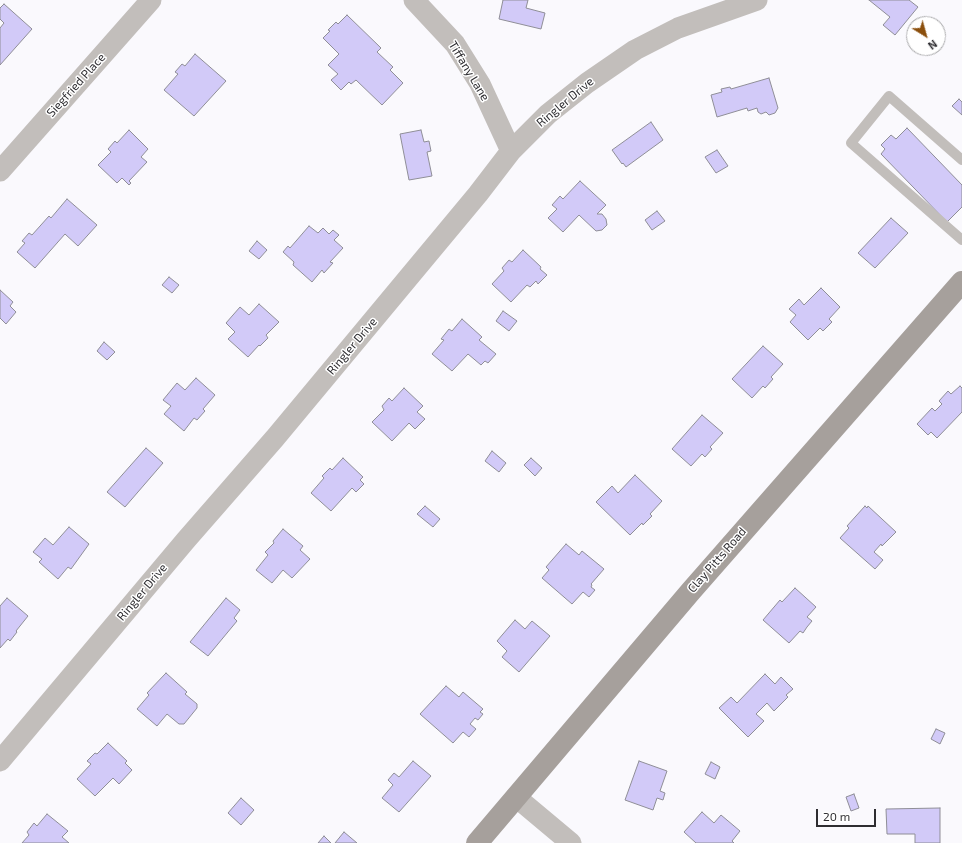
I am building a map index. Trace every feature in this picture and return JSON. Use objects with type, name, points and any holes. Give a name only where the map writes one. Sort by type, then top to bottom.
[{"type":"street","name":"Siegfried Place","points":[[0,171],[151,0]]},
{"type":"street","name":"Tiffany Lane","points":[[414,0],[455,44],[480,84],[511,151]]},
{"type":"street","name":"Ringler Drive","points":[[0,761],[186,540],[275,438],[478,194],[511,151],[548,114],[587,83],[635,50],[678,28],[757,0]]},
{"type":"street","name":"Clay Pitts Road","points":[[477,843],[691,591],[960,289]]},
{"type":"street","points":[[516,797],[571,843]]},
{"type":"lane","points":[[962,160],[889,96],[851,143],[962,240]]},
{"type":"building","points":[[503,0],[528,0],[526,8],[545,13],[541,29],[499,19]]},
{"type":"building","points":[[869,0],[909,0],[918,7],[911,16],[906,16],[906,22],[895,35],[883,25],[890,17]]},
{"type":"building","points":[[4,4],[32,29],[0,65],[0,28],[4,23],[0,19],[0,8]]},
{"type":"building","points":[[347,15],[381,48],[377,52],[393,67],[390,70],[403,83],[382,105],[356,80],[351,84],[349,82],[341,90],[331,80],[338,74],[328,65],[339,54],[323,38],[336,22],[338,24]]},
{"type":"building","points":[[195,54],[226,81],[194,116],[164,90],[178,74],[175,72],[182,64],[185,66]]},
{"type":"building","points":[[769,78],[778,108],[775,113],[769,115],[766,112],[761,114],[758,112],[757,108],[748,111],[747,108],[717,117],[711,95],[722,92],[721,89],[730,87],[731,89]]},
{"type":"building","points":[[959,99],[962,102],[962,115],[952,106]]},
{"type":"building","points":[[651,122],[663,140],[626,167],[612,150]]},
{"type":"building","points":[[907,128],[962,185],[962,207],[947,222],[881,154],[885,149],[881,145],[891,135],[896,139]]},
{"type":"building","points":[[129,130],[148,149],[141,157],[147,162],[129,181],[131,183],[129,185],[122,178],[117,183],[98,165],[111,152],[108,149],[115,141],[117,143]]},
{"type":"building","points":[[421,130],[424,142],[429,141],[431,151],[427,152],[432,176],[409,180],[400,134]]},
{"type":"building","points":[[717,150],[728,166],[716,173],[705,157]]},
{"type":"building","points":[[580,181],[606,205],[597,214],[602,214],[606,219],[607,225],[602,230],[596,231],[579,215],[563,232],[548,218],[557,209],[552,205],[560,196],[563,199]]},
{"type":"building","points":[[67,199],[97,225],[78,246],[65,234],[35,268],[17,252],[25,243],[22,241],[29,233],[32,235],[49,216],[51,218]]},
{"type":"building","points":[[657,211],[665,221],[652,230],[645,220]]},
{"type":"building","points":[[891,218],[908,233],[875,268],[858,253]]},
{"type":"building","points":[[309,226],[318,233],[323,228],[329,234],[333,230],[339,235],[334,240],[343,248],[330,262],[333,263],[324,273],[322,270],[312,282],[293,265],[294,262],[283,252],[288,246],[290,248]]},
{"type":"building","points":[[257,241],[267,250],[259,259],[249,251]]},
{"type":"building","points":[[523,250],[541,267],[540,269],[547,275],[538,284],[536,281],[530,287],[527,285],[511,302],[492,284],[504,271],[502,268],[509,260],[512,262]]},
{"type":"building","points":[[169,277],[179,285],[172,293],[162,285]]},
{"type":"building","points":[[821,288],[840,307],[829,319],[832,322],[823,331],[820,328],[808,340],[790,322],[796,315],[789,309],[799,299],[804,305]]},
{"type":"building","points":[[0,290],[13,302],[10,306],[16,312],[6,324],[0,318]]},
{"type":"building","points":[[259,304],[279,322],[266,335],[268,338],[248,357],[228,339],[235,332],[226,323],[240,307],[249,315]]},
{"type":"building","points":[[503,311],[517,321],[509,331],[496,321]]},
{"type":"building","points":[[462,319],[482,337],[479,340],[496,354],[488,363],[485,361],[481,365],[468,354],[452,371],[432,354],[444,340],[441,339],[449,329],[452,331]]},
{"type":"building","points":[[104,342],[115,352],[107,360],[97,351]]},
{"type":"building","points":[[763,346],[783,364],[771,377],[773,379],[765,388],[763,386],[752,398],[732,379]]},
{"type":"building","points":[[196,378],[215,395],[203,409],[205,411],[197,420],[194,418],[184,431],[164,414],[171,406],[163,400],[177,383],[185,390]]},
{"type":"building","points":[[960,386],[962,388],[962,412],[937,438],[931,432],[928,435],[917,424],[932,408],[935,411],[942,404],[939,401],[948,391],[951,394]]},
{"type":"building","points":[[404,388],[423,406],[417,412],[425,419],[415,429],[409,423],[392,441],[372,422],[384,410],[382,406],[389,398],[392,401]]},
{"type":"building","points":[[702,415],[723,433],[710,447],[712,449],[705,457],[702,454],[691,466],[672,449]]},
{"type":"building","points":[[146,448],[163,463],[125,507],[107,492]]},
{"type":"building","points":[[492,451],[506,463],[499,472],[485,461]]},
{"type":"building","points":[[343,458],[363,477],[360,480],[364,484],[356,492],[352,488],[331,511],[311,493],[324,478],[322,476],[330,468],[332,470]]},
{"type":"building","points":[[531,458],[542,468],[535,476],[524,465]]},
{"type":"building","points":[[635,475],[662,501],[650,514],[652,516],[643,525],[642,523],[630,535],[596,502],[612,486],[618,493]]},
{"type":"building","points":[[425,506],[440,519],[433,527],[417,514]]},
{"type":"building","points":[[865,506],[867,508],[868,506],[896,532],[882,546],[881,544],[874,552],[883,560],[875,569],[840,538],[849,528],[847,526]]},
{"type":"building","points":[[69,527],[89,544],[71,569],[68,567],[58,579],[39,562],[42,559],[33,552],[45,538],[53,545]]},
{"type":"building","points":[[283,529],[303,546],[300,550],[310,559],[292,578],[283,570],[272,583],[256,570],[268,555],[265,552],[274,543],[273,541]]},
{"type":"building","points":[[566,544],[579,555],[582,551],[604,569],[591,584],[591,587],[595,590],[589,597],[583,592],[572,604],[542,578],[549,570],[546,567]]},
{"type":"building","points":[[795,588],[816,607],[807,617],[812,621],[803,633],[800,631],[789,643],[763,620],[780,600],[782,602]]},
{"type":"building","points":[[7,598],[28,616],[10,641],[8,639],[0,648],[0,606]]},
{"type":"building","points":[[226,598],[240,610],[234,618],[237,621],[208,656],[190,642]]},
{"type":"building","points":[[515,620],[525,629],[532,621],[550,636],[519,672],[502,657],[507,651],[497,641]]},
{"type":"building","points":[[166,673],[187,692],[185,694],[197,704],[197,708],[184,724],[179,724],[167,714],[157,726],[137,709],[149,695],[147,693]]},
{"type":"building","points":[[765,674],[775,684],[781,677],[793,689],[786,695],[788,697],[774,711],[767,703],[756,714],[764,721],[748,737],[719,708],[731,697],[737,703]]},
{"type":"building","points":[[446,686],[459,697],[463,692],[483,709],[480,712],[483,714],[478,720],[475,718],[470,724],[476,729],[469,737],[463,732],[453,743],[420,714]]},
{"type":"building","points":[[936,729],[945,733],[940,744],[931,739]]},
{"type":"building","points":[[108,743],[127,761],[125,763],[132,770],[119,784],[113,778],[95,796],[77,779],[91,764],[87,761]]},
{"type":"building","points":[[413,761],[431,776],[399,812],[382,798],[393,785],[388,780],[394,773],[399,777]]},
{"type":"building","points":[[639,761],[667,771],[660,791],[665,793],[663,800],[657,798],[653,810],[625,800]]},
{"type":"building","points":[[711,762],[720,767],[715,779],[705,774]]},
{"type":"building","points":[[854,794],[859,808],[851,811],[846,797]]},
{"type":"building","points":[[241,798],[254,810],[241,825],[228,813]]},
{"type":"building","points":[[940,808],[940,843],[915,843],[915,834],[887,834],[886,809]]},
{"type":"building","points":[[702,812],[714,823],[721,815],[740,831],[732,841],[734,843],[696,843],[684,832]]},
{"type":"building","points":[[47,814],[68,831],[62,837],[69,843],[22,843],[29,835],[27,832],[34,823],[37,826]]},
{"type":"building","points":[[344,832],[357,843],[335,843]]},
{"type":"building","points":[[324,836],[331,843],[318,843]]}]
